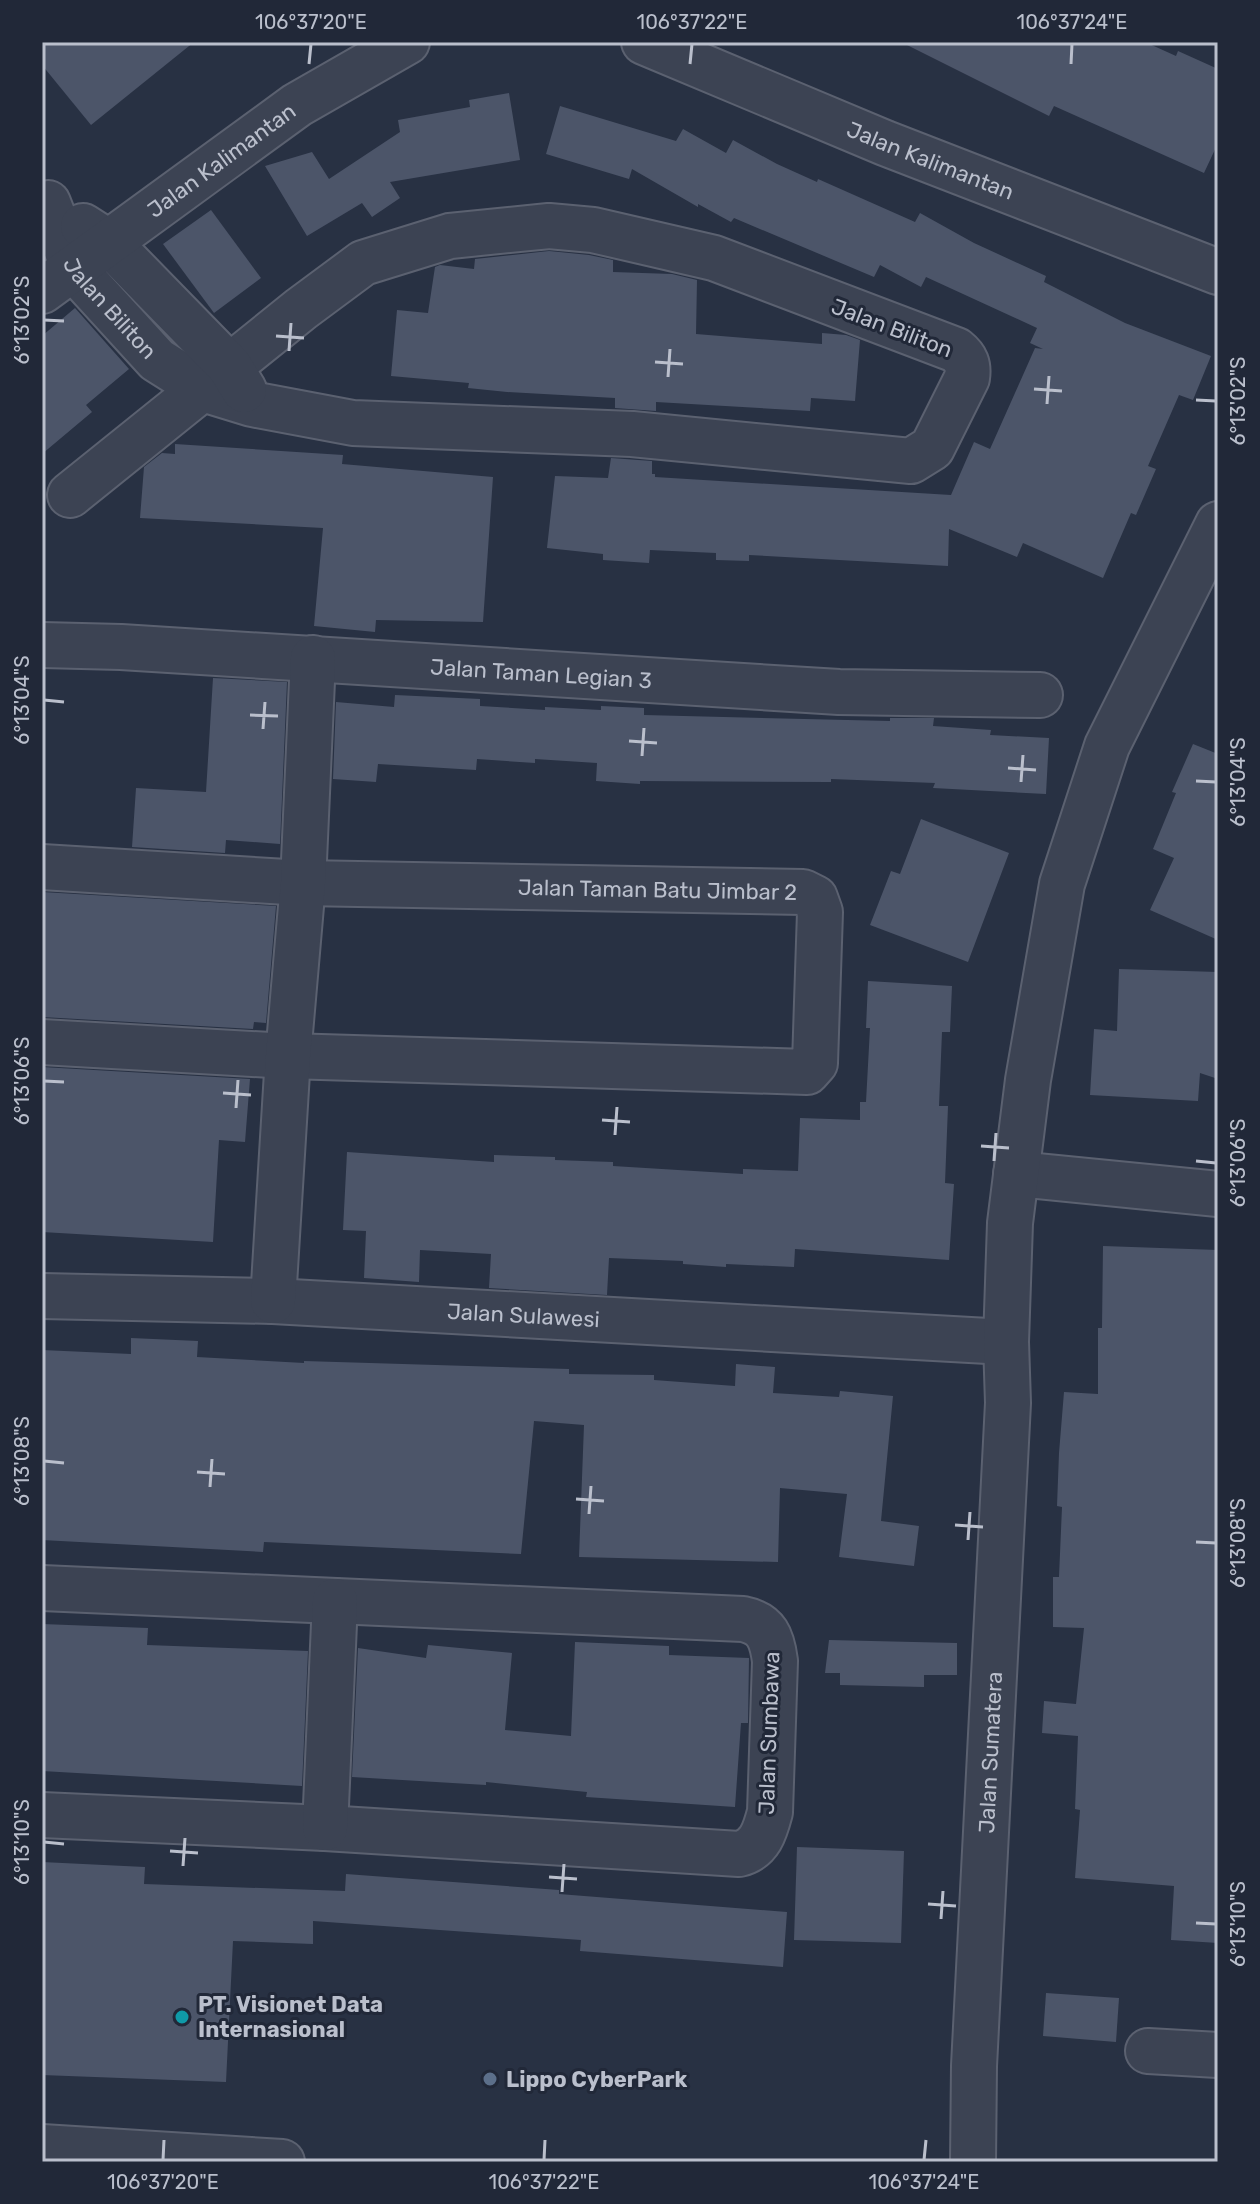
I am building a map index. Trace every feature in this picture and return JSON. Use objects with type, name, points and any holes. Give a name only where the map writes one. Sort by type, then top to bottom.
[{"type":"street","name":"Jalan Kalimantan","points":[[58,280],[297,105],[407,42]]},
{"type":"street","name":"Jalan Kalimantan","points":[[644,42],[885,143],[1218,272]]},
{"type":"street","name":"Jalan Biliton","points":[[45,200],[108,242],[217,378],[252,404],[353,423],[632,434],[902,462],[918,458],[932,448],[967,378],[968,370],[967,363],[956,350],[714,258],[593,230],[549,226],[450,236],[363,263],[217,378]]},
{"type":"street","name":"Jalan Biliton","points":[[45,200],[58,280],[157,360],[217,378]]},
{"type":"street","points":[[70,495],[217,378]]},
{"type":"street","name":"Jalan Sumatera","points":[[973,2162],[974,2066],[1008,1403],[1006,1342],[1010,1223],[1028,1080],[1062,884],[1107,746],[1218,524]]},
{"type":"street","name":"Jalan Taman Legian 3","points":[[42,645],[313,658],[839,692],[1040,695]]},
{"type":"street","points":[[273,1301],[288,1056],[303,883],[313,658]]},
{"type":"street","name":"Jalan Taman Batu Jimbar 2","points":[[42,867],[303,883],[808,893],[819,903],[815,1063],[807,1072],[288,1056]]},
{"type":"street","points":[[42,1042],[288,1056]]},
{"type":"street","points":[[1016,1174],[1218,1194]]},
{"type":"street","name":"Jalan Sulawesi","points":[[42,1296],[273,1301],[1006,1342]]},
{"type":"street","name":"Jalan Sumbawa","points":[[42,1588],[756,1622],[768,1631],[775,1661],[770,1812],[759,1842],[750,1851],[739,1854],[325,1828],[42,1815]]},
{"type":"street","points":[[325,1828],[335,1601]]},
{"type":"street","points":[[1148,2051],[1218,2055]]},
{"type":"street","points":[[42,2147],[282,2162]]},
{"type":"building","points":[[42,42],[194,42],[91,125],[42,65]]},
{"type":"building","points":[[901,42],[1145,42],[1176,56],[1178,51],[1218,69],[1218,143],[1204,173],[1054,106],[1049,116]]},
{"type":"building","points":[[509,93],[520,160],[390,182],[400,198],[372,217],[362,203],[307,236],[265,166],[312,152],[329,179],[400,132],[398,120],[470,107],[469,100]]},
{"type":"building","points":[[560,106],[676,141],[683,129],[726,153],[733,140],[777,164],[915,222],[920,213],[974,243],[1046,276],[1044,282],[1125,323],[1211,356],[1193,400],[1179,395],[1148,466],[1156,469],[1136,515],[1131,513],[1103,578],[1023,543],[1017,557],[949,529],[948,566],[749,555],[749,561],[716,560],[716,553],[650,550],[649,563],[603,560],[603,554],[547,548],[555,476],[608,478],[611,458],[652,461],[655,477],[951,495],[974,442],[990,449],[1035,348],[1043,349],[1030,343],[1037,328],[926,277],[921,287],[880,265],[874,277],[734,218],[731,222],[632,169],[629,179],[546,154]]},
{"type":"building","points":[[211,210],[261,278],[214,313],[163,244]]},
{"type":"building","points":[[549,251],[613,260],[613,272],[672,274],[697,280],[696,334],[822,344],[822,333],[860,340],[855,401],[811,398],[810,411],[656,402],[656,411],[615,408],[615,398],[507,392],[468,388],[469,383],[391,376],[397,310],[428,313],[435,267],[474,269],[475,259]]},
{"type":"building","points":[[75,308],[129,369],[86,405],[92,412],[42,454],[42,336]]},
{"type":"building","points":[[175,444],[343,455],[342,464],[493,477],[483,622],[376,620],[375,632],[314,626],[323,528],[140,518],[144,467],[162,453],[175,454]]},
{"type":"building","points":[[213,678],[287,682],[280,844],[226,840],[225,853],[132,847],[136,788],[206,792]]},
{"type":"building","points":[[395,695],[480,699],[480,706],[545,710],[545,707],[601,710],[601,706],[644,708],[644,715],[890,721],[890,718],[934,718],[933,726],[991,730],[990,735],[1049,738],[1046,794],[933,788],[935,783],[831,779],[831,782],[640,781],[640,784],[596,781],[597,763],[535,759],[535,763],[477,759],[476,770],[378,764],[376,782],[333,779],[336,702],[394,707]]},
{"type":"building","points":[[1193,744],[1218,754],[1218,940],[1150,910],[1174,858],[1153,849],[1176,793],[1172,792]]},
{"type":"building","points":[[921,819],[1009,853],[968,962],[870,925],[891,871],[900,874]]},
{"type":"building","points":[[42,892],[276,906],[266,1023],[254,1022],[253,1029],[42,1017]]},
{"type":"building","points":[[1119,969],[1218,972],[1218,1079],[1200,1073],[1198,1101],[1090,1095],[1094,1029],[1117,1031]]},
{"type":"building","points":[[868,981],[952,986],[950,1032],[942,1032],[939,1106],[948,1106],[945,1183],[954,1184],[949,1260],[795,1249],[794,1267],[726,1264],[726,1267],[683,1264],[683,1261],[609,1258],[607,1295],[489,1288],[491,1254],[420,1250],[419,1282],[364,1278],[366,1231],[343,1230],[347,1152],[494,1162],[494,1155],[555,1157],[555,1160],[613,1162],[613,1166],[743,1174],[743,1169],[798,1171],[800,1118],[860,1120],[860,1102],[866,1102],[870,1028],[866,1028]]},
{"type":"building","points":[[42,1067],[250,1079],[245,1142],[219,1140],[213,1242],[42,1232]]},
{"type":"building","points":[[1103,1246],[1218,1250],[1218,1943],[1171,1940],[1174,1886],[1075,1878],[1080,1810],[1075,1809],[1078,1736],[1042,1733],[1044,1701],[1076,1704],[1084,1628],[1053,1627],[1053,1577],[1059,1577],[1062,1507],[1057,1506],[1059,1453],[1064,1392],[1098,1394]]},
{"type":"building","points":[[131,1338],[198,1341],[197,1357],[304,1363],[569,1369],[569,1374],[654,1375],[654,1380],[735,1386],[736,1364],[775,1367],[773,1393],[839,1397],[840,1391],[893,1396],[881,1521],[919,1526],[914,1566],[839,1557],[847,1494],[780,1488],[778,1562],[579,1557],[584,1425],[534,1421],[521,1554],[264,1542],[263,1552],[42,1540],[42,1350],[131,1354]]},
{"type":"building","points":[[42,1624],[148,1628],[147,1645],[308,1651],[302,1786],[42,1771]]},
{"type":"building","points":[[829,1640],[957,1643],[957,1675],[924,1675],[924,1687],[840,1685],[840,1673],[825,1673]]},
{"type":"building","points":[[575,1642],[669,1646],[669,1655],[749,1658],[748,1723],[741,1723],[735,1807],[586,1797],[587,1792],[486,1782],[486,1785],[352,1777],[358,1648],[426,1658],[428,1645],[512,1653],[505,1730],[571,1736]]},
{"type":"building","points":[[797,1847],[904,1851],[901,1943],[794,1940]]},
{"type":"building","points":[[42,1862],[145,1867],[144,1884],[345,1891],[346,1874],[787,1912],[783,1967],[580,1951],[581,1940],[313,1921],[313,1944],[233,1941],[226,2082],[42,2075]]},
{"type":"building","points":[[1046,1993],[1119,1998],[1116,2042],[1043,2036]]},
{"type":"place","name":"PT. Visionet Data Internasional","points":[[182,2017]]},
{"type":"place","name":"Lippo CyberPark","points":[[490,2079]]}]
